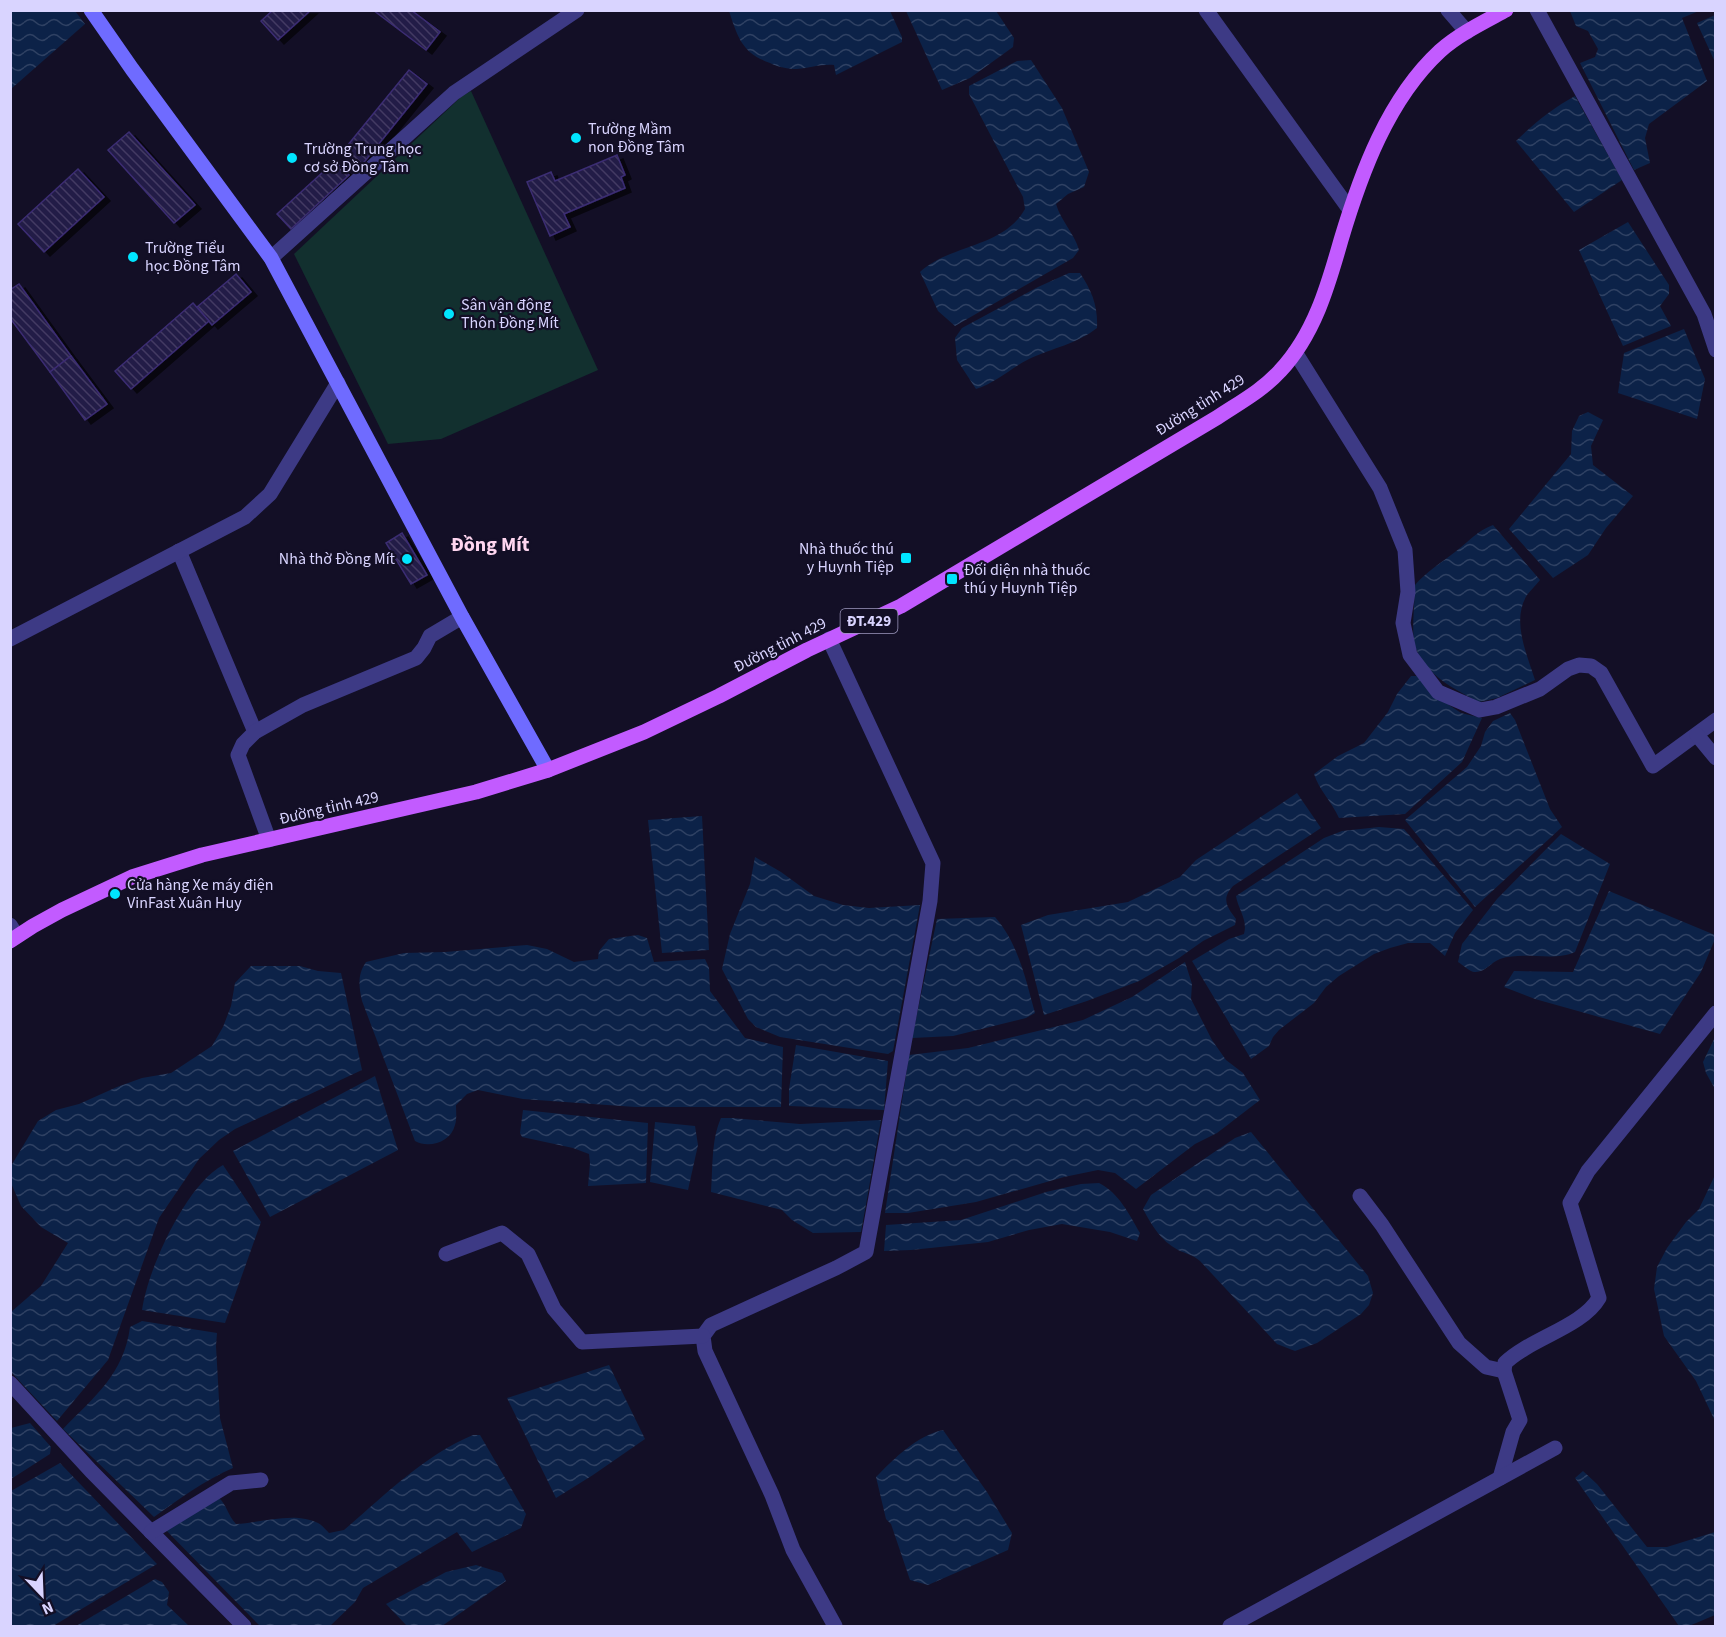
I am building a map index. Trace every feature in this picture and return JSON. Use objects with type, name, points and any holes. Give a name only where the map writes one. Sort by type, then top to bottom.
[{"type":"main road","name":"Đường tỉnh 429","points":[[13,934],[132,877],[202,855],[476,792],[548,770],[644,732],[829,639],[901,606],[1209,422],[1264,387],[1295,352],[1326,292],[1350,210],[1374,149],[1399,102],[1417,76],[1441,51],[1467,32],[1506,10]]},
{"type":"street","points":[[91,10],[271,258],[462,617],[548,770]]},
{"type":"street","points":[[271,258],[454,93],[577,10]]},
{"type":"street","points":[[1206,10],[1350,210]]},
{"type":"street","points":[[1448,10],[1467,32]]},
{"type":"street","points":[[1537,10],[1704,314],[1716,350]]},
{"type":"street","points":[[1295,352],[1380,488],[1405,550],[1408,592],[1402,623],[1410,655],[1437,692],[1480,710],[1496,707],[1540,689],[1568,669],[1579,665],[1591,666],[1601,673],[1653,766],[1716,720]]},
{"type":"street","points":[[10,639],[246,517],[270,494],[338,383]]},
{"type":"street","points":[[179,551],[255,732]]},
{"type":"street","points":[[269,840],[238,755],[243,744],[255,732],[303,705],[416,658],[430,636],[462,617]]},
{"type":"street","points":[[829,639],[933,863],[930,901],[866,1252],[837,1268],[711,1325],[703,1336],[705,1351],[772,1495],[793,1550],[835,1626]]},
{"type":"street","points":[[1697,735],[1716,758]]},
{"type":"street","points":[[1500,1478],[1513,1432],[1520,1420],[1504,1371],[1505,1363],[1516,1352],[1581,1317],[1594,1306],[1599,1298],[1570,1203],[1588,1171],[1716,1013]]},
{"type":"street","points":[[1360,1196],[1382,1225],[1459,1343],[1486,1367],[1504,1371]]},
{"type":"street","points":[[446,1254],[502,1233],[528,1254],[554,1310],[582,1342],[703,1336]]},
{"type":"street","points":[[10,1383],[91,1471],[244,1626]]},
{"type":"street","points":[[1230,1626],[1555,1448]]},
{"type":"street","points":[[151,1532],[231,1483],[261,1480]]},
{"type":"green space","name":"Sân vận động Thôn Đồng Mít","points":[[471,91],[598,370],[441,439],[388,444],[294,254],[462,96]]},
{"type":"water","points":[[11,10],[75,11],[85,24],[11,89]]},
{"type":"water","points":[[729,11],[890,11],[902,37],[902,42],[836,75],[834,65],[787,68],[761,59],[747,49],[739,37]]},
{"type":"water","points":[[906,11],[996,11],[1014,38],[1013,47],[970,78],[942,90]]},
{"type":"water","points":[[1570,11],[1699,11],[1682,18],[1707,81],[1649,124],[1645,138],[1650,163],[1634,170],[1580,63],[1595,57],[1598,49],[1588,31],[1576,26]]},
{"type":"water","points":[[1715,15],[1715,62],[1697,23]]},
{"type":"water","points":[[1031,60],[1062,108],[1089,172],[1084,187],[1068,194],[1056,204],[1079,250],[1073,258],[955,326],[938,311],[920,272],[946,256],[990,239],[1004,231],[1025,209],[1023,197],[969,94],[969,86],[1017,61]]},
{"type":"water","points":[[1575,96],[1622,180],[1574,212],[1516,141],[1544,116]]},
{"type":"water","points":[[1628,222],[1669,285],[1669,294],[1660,306],[1671,326],[1623,346],[1579,250]]},
{"type":"water","points":[[1069,273],[1080,273],[1088,286],[1095,306],[1097,328],[1073,342],[1029,359],[976,389],[957,360],[955,338],[962,328]]},
{"type":"water","points":[[1684,329],[1705,379],[1697,419],[1618,393],[1624,353]]},
{"type":"water","points":[[1588,412],[1603,420],[1591,446],[1593,465],[1633,496],[1606,528],[1588,555],[1553,578],[1509,529],[1571,454],[1572,431],[1579,416]]},
{"type":"water","points":[[1493,525],[1540,580],[1527,595],[1520,616],[1522,638],[1535,680],[1497,698],[1479,702],[1441,680],[1420,656],[1415,646],[1413,633],[1415,585],[1482,530]]},
{"type":"water","points":[[1411,676],[1417,676],[1461,713],[1482,718],[1462,762],[1405,814],[1339,818],[1314,774],[1338,756],[1364,743],[1388,712],[1397,694]]},
{"type":"water","points":[[1510,713],[1515,720],[1550,809],[1562,827],[1475,907],[1405,820],[1467,767],[1481,746],[1485,732],[1493,721]]},
{"type":"water","points":[[1297,793],[1321,828],[1233,886],[1226,899],[1236,919],[1235,925],[1203,941],[1139,981],[1044,1015],[1021,925],[1048,915],[1128,902],[1180,877],[1196,860]]},
{"type":"water","points":[[702,816],[709,950],[662,953],[648,820]]},
{"type":"water","points":[[1379,827],[1404,829],[1473,910],[1455,933],[1445,956],[1430,943],[1408,943],[1374,954],[1326,987],[1314,1003],[1279,1030],[1269,1046],[1251,1059],[1192,961],[1229,939],[1244,934],[1244,919],[1236,896],[1324,838],[1342,831]]},
{"type":"water","points":[[1561,834],[1610,864],[1575,952],[1558,956],[1509,957],[1497,960],[1478,972],[1458,962],[1462,944],[1497,899]]},
{"type":"water","points":[[755,857],[781,872],[814,896],[843,905],[869,908],[920,905],[893,1051],[888,1054],[780,1037],[756,1027],[748,1019],[722,969],[730,934],[750,884]]},
{"type":"water","points":[[1609,891],[1715,935],[1701,972],[1660,1034],[1535,999],[1504,987],[1514,971],[1573,972]]},
{"type":"water","points":[[995,917],[1010,938],[1015,950],[1035,1013],[1026,1018],[953,1036],[912,1038],[937,919]]},
{"type":"water","points":[[638,935],[647,938],[654,962],[705,959],[709,968],[710,991],[745,1038],[783,1047],[781,1107],[635,1107],[523,1099],[478,1090],[467,1094],[456,1105],[456,1123],[449,1136],[433,1144],[415,1141],[362,1001],[360,976],[366,962],[404,953],[527,945],[547,949],[574,962],[598,959],[599,951],[609,939]]},
{"type":"water","points":[[1185,962],[1192,984],[1191,999],[1212,1040],[1226,1060],[1243,1073],[1260,1100],[1217,1133],[1195,1144],[1136,1189],[1115,1173],[1098,1170],[1064,1177],[976,1202],[908,1213],[885,1213],[909,1055],[968,1048],[1083,1020],[1132,997]]},
{"type":"water","points":[[251,966],[300,966],[318,971],[341,973],[362,1070],[235,1129],[199,1159],[159,1218],[108,1360],[57,1421],[11,1372],[11,1312],[41,1286],[68,1243],[41,1227],[21,1206],[11,1183],[11,1166],[38,1121],[56,1110],[79,1104],[142,1078],[171,1073],[212,1046],[231,1006],[235,983]]},
{"type":"water","points":[[1716,1037],[1715,1089],[1703,1062]]},
{"type":"water","points":[[796,1045],[888,1061],[884,1110],[789,1106],[789,1089]]},
{"type":"water","points":[[375,1076],[398,1150],[270,1217],[233,1151]]},
{"type":"water","points":[[523,1110],[648,1123],[646,1183],[588,1186],[589,1154],[573,1148],[522,1137],[520,1133]]},
{"type":"water","points":[[721,1118],[800,1124],[881,1120],[861,1232],[813,1233],[792,1220],[782,1210],[711,1192],[714,1145]]},
{"type":"water","points":[[655,1122],[695,1126],[698,1145],[688,1190],[650,1182]]},
{"type":"water","points":[[1251,1132],[1368,1276],[1373,1293],[1369,1305],[1361,1314],[1317,1343],[1295,1351],[1277,1344],[1200,1261],[1178,1250],[1162,1238],[1143,1209],[1151,1195],[1235,1138]]},
{"type":"water","points":[[223,1165],[261,1222],[225,1323],[142,1310],[152,1272],[171,1229],[196,1190],[209,1175]]},
{"type":"water","points":[[1715,1175],[1715,1421],[1696,1381],[1664,1336],[1654,1289],[1657,1267],[1667,1248],[1686,1222],[1699,1209]]},
{"type":"water","points":[[1099,1183],[1118,1198],[1127,1211],[1140,1233],[1137,1241],[1110,1232],[1062,1224],[1029,1230],[988,1242],[884,1251],[886,1225],[961,1220],[1046,1192],[1081,1184]]},
{"type":"water","points":[[142,1321],[217,1333],[220,1418],[233,1468],[202,1484],[154,1517],[63,1429],[106,1384],[127,1344],[130,1327]]},
{"type":"water","points":[[609,1365],[645,1439],[556,1498],[507,1398]]},
{"type":"water","points":[[30,1423],[51,1447],[50,1454],[11,1479],[11,1428]]},
{"type":"water","points":[[943,1430],[987,1492],[1012,1533],[1008,1550],[928,1585],[910,1580],[891,1524],[886,1519],[876,1477],[915,1442]]},
{"type":"water","points":[[473,1435],[480,1435],[526,1514],[521,1528],[472,1552],[457,1532],[363,1588],[355,1602],[330,1626],[260,1626],[162,1526],[219,1498],[236,1524],[299,1518],[318,1523],[329,1533],[344,1530],[421,1465]]},
{"type":"water","points":[[60,1463],[157,1564],[53,1626],[11,1626],[11,1491]]},
{"type":"water","points":[[1583,1471],[1597,1484],[1647,1547],[1667,1547],[1715,1532],[1715,1615],[1689,1626],[1679,1626],[1575,1478]]},
{"type":"water","points":[[476,1565],[502,1573],[506,1581],[442,1626],[407,1626],[386,1604],[446,1572]]},
{"type":"water","points":[[155,1579],[162,1582],[169,1592],[167,1605],[189,1626],[76,1626]]},
{"type":"building","points":[[273,10],[311,10],[278,40],[261,21]]},
{"type":"building","points":[[373,10],[411,10],[440,32],[426,50]]},
{"type":"building","points":[[409,70],[427,84],[361,166],[343,151]]},
{"type":"building","points":[[129,132],[195,205],[174,223],[108,150]]},
{"type":"building","points":[[617,155],[625,175],[621,177],[625,188],[564,214],[570,227],[550,236],[527,182],[551,172],[555,181]]},
{"type":"building","points":[[335,161],[349,175],[291,229],[277,214]]},
{"type":"building","points":[[78,169],[104,197],[44,252],[18,224]]},
{"type":"building","points":[[236,274],[251,292],[212,325],[197,307]]},
{"type":"building","points":[[19,284],[71,356],[50,372],[10,318],[10,290]]},
{"type":"building","points":[[193,303],[209,321],[131,389],[115,371]]},
{"type":"building","points":[[71,356],[107,404],[85,420],[50,372]]},
{"type":"building","name":"Nhà thờ Đồng Mít","points":[[402,533],[427,575],[411,584],[386,543]]},
{"type":"place","name":"Trường Mầm non Đồng Tâm","points":[[576,138]]},
{"type":"place","name":"Trường Trung học cơ sở Đồng Tâm","points":[[292,158]]},
{"type":"place","name":"Trường Tiểu học Đồng Tâm","points":[[133,257]]},
{"type":"place","name":"Sân vận động Thôn Đồng Mít","points":[[449,314]]},
{"type":"place","name":"Nhà thuốc thú y Huynh Tiệp","points":[[906,558]]},
{"type":"place","name":"Nhà thờ Đồng Mít","points":[[407,559]]},
{"type":"place","name":"Đối diện nhà thuốc thú y Huynh Tiệp","points":[[952,579]]},
{"type":"place","name":"Cửa hàng Xe máy điện VinFast Xuân Huy","points":[[115,894]]},
{"type":"district","name":"Đồng Mít","points":[[490,545]]}]
